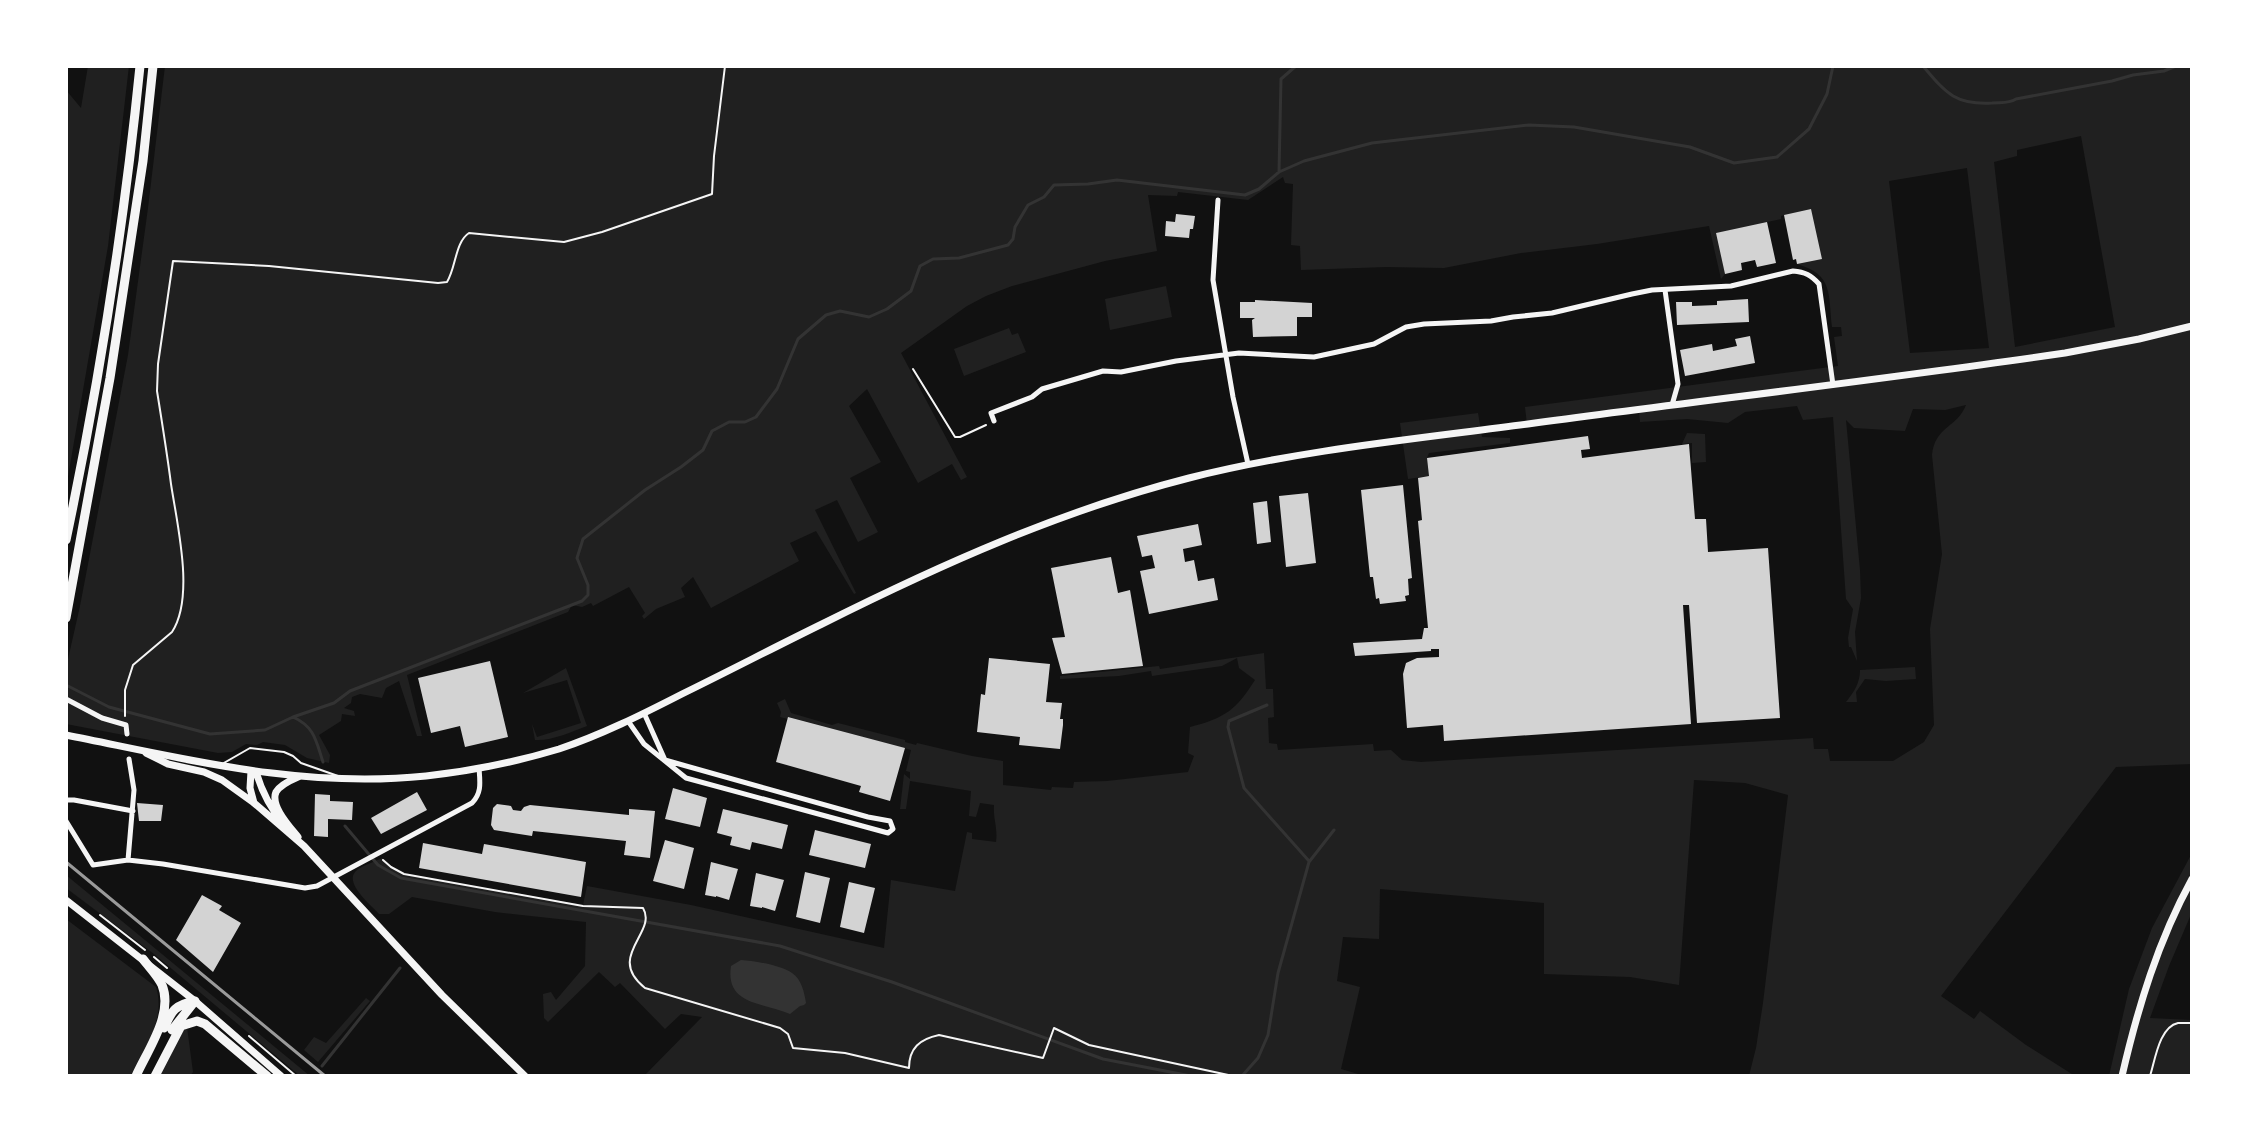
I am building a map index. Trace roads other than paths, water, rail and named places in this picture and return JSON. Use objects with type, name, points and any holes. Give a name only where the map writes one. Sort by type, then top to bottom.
[{"type":"highway","points":[[66,540],[89,424],[122,220],[140,66]]},
{"type":"highway","points":[[66,618],[110,378],[143,161],[153,66]]},
{"type":"highway","points":[[138,1076],[162,1018],[165,1000],[162,985],[143,959]]},
{"type":"highway","points":[[138,1076],[172,1010],[183,1003],[195,1001]]},
{"type":"highway","points":[[152,1076],[171,1032],[195,1001]]},
{"type":"highway","points":[[152,1076],[181,1026],[197,1021],[205,1024],[267,1076]]},
{"type":"main road","points":[[66,735],[254,772],[298,777],[350,780],[425,776],[479,768],[563,748],[628,721],[929,571],[1013,535],[1113,500],[1248,464],[1370,445],[2065,353],[2192,326]]},
{"type":"main road","points":[[139,749],[168,764],[204,772],[222,780],[304,846]]},
{"type":"main road","points":[[254,772],[250,788],[254,803]]},
{"type":"main road","points":[[254,772],[274,813],[442,995],[525,1076]]},
{"type":"main road","points":[[298,777],[276,791],[275,801],[304,846]]},
{"type":"main road","points":[[2122,1076],[2135,1018],[2154,962],[2175,910],[2192,879]]},
{"type":"main road","points":[[66,900],[195,1001],[281,1076]]},
{"type":"street","points":[[1218,200],[1213,280],[1215,303],[1248,464]]},
{"type":"street","points":[[994,421],[991,413],[1032,397],[1042,389],[1103,371],[1121,372],[1226,354],[1323,356],[1374,344],[1406,327],[1552,313],[1632,294],[1731,286],[1793,271],[1803,272],[1819,284],[1833,385]]},
{"type":"street","points":[[1665,290],[1678,384],[1672,405]]},
{"type":"street","points":[[66,699],[102,718],[126,725],[127,734]]},
{"type":"street","points":[[628,721],[644,744],[686,778],[888,833],[893,829],[890,821],[854,814],[665,760],[644,713]]},
{"type":"street","points":[[128,860],[134,790],[129,759]]},
{"type":"street","points":[[66,821],[93,865],[128,860],[305,888],[317,886],[472,803],[478,797],[480,787],[479,768]]},
{"type":"street","points":[[66,800],[133,811]]},
{"type":"lane","points":[[219,765],[250,748],[284,752],[301,763],[350,780]]},
{"type":"waterway","points":[[1279,172],[1281,79],[1296,66]]},
{"type":"waterway","points":[[66,685],[109,707],[210,734],[265,730],[334,703],[350,691],[582,601],[588,595],[588,585],[577,558],[583,539],[645,490],[703,450],[712,431],[729,422],[745,422],[756,417],[777,389],[798,339],[826,315],[840,311],[869,317],[887,309],[911,291],[920,266],[933,259],[959,258],[1008,245],[1028,205],[1044,197],[1054,185],[1117,180],[1245,195],[1259,189],[1279,172],[1304,161],[1372,143],[1529,125],[1574,127],[1690,147],[1734,163],[1777,157],[1809,129],[1827,94],[1833,66]]},
{"type":"waterway","points":[[1923,66],[1952,95],[1979,103],[2007,102],[2176,66]]},
{"type":"waterway","points":[[2179,66],[2192,66]]},
{"type":"waterway","points":[[1267,705],[1229,721],[1244,788],[1309,861]]},
{"type":"waterway","points":[[293,717],[310,730],[323,762]]},
{"type":"waterway","points":[[345,826],[378,865],[401,878],[780,946],[892,982],[1103,1059],[1191,1076]]},
{"type":"waterway","points":[[1242,1076],[1258,1058],[1268,1035],[1278,973],[1309,862],[1334,830]]},
{"type":"waterway","points":[[322,1066],[400,968]]},
{"type":"railway","points":[[66,862],[325,1076]]}]
